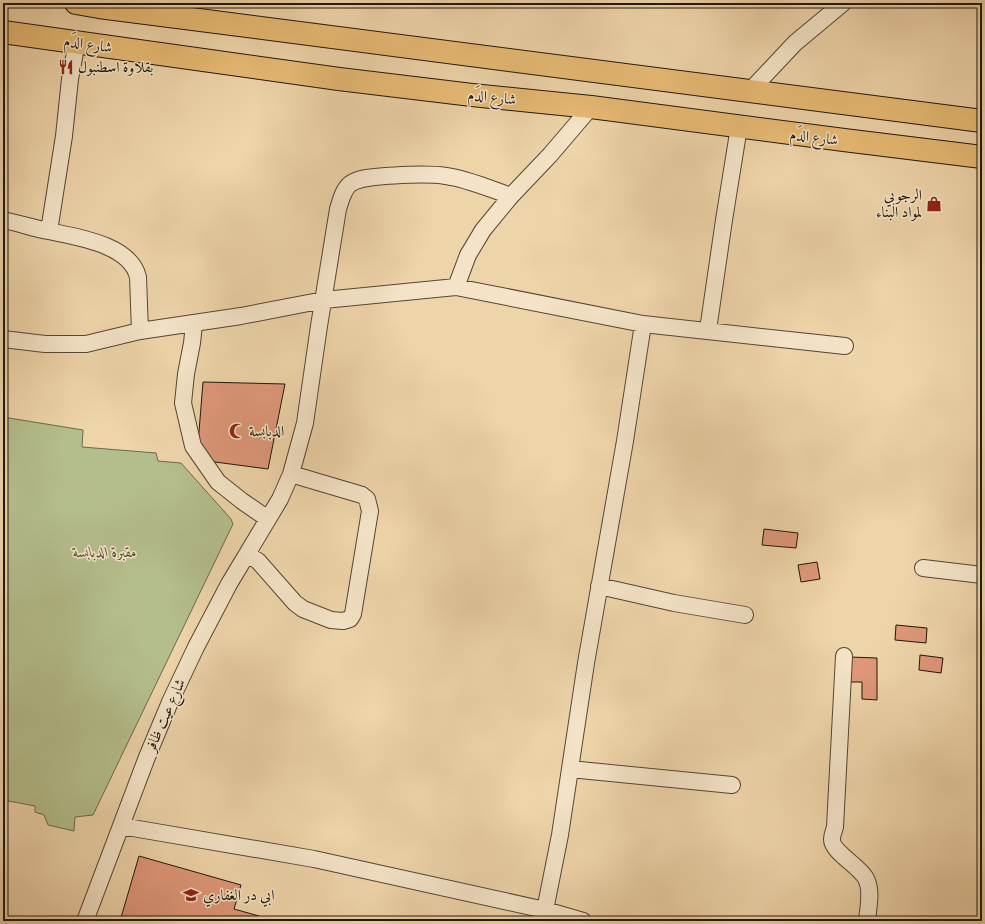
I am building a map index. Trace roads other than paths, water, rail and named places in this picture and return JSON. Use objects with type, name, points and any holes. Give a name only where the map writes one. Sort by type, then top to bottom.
[{"type":"main road","points":[[76,3],[749,92],[982,121]]},
{"type":"main road","name":"شارع الدَم","points":[[3,32],[347,80],[591,108],[982,157]]},
{"type":"street","points":[[749,92],[795,43],[843,3]]},
{"type":"street","points":[[49,231],[64,136],[70,79],[77,42]]},
{"type":"street","points":[[456,287],[468,254],[479,237],[511,196],[550,155],[591,108]]},
{"type":"street","points":[[708,330],[739,127]]},
{"type":"street","name":"شارع عيت ظافر","points":[[85,921],[147,757],[170,702],[229,584],[268,519],[291,474],[305,423],[338,209],[347,187],[351,183],[358,180],[372,177],[429,174],[447,176],[462,180],[511,196]]},
{"type":"street","points":[[3,220],[83,238],[109,248],[126,259],[136,269],[138,277],[140,331]]},
{"type":"street","points":[[3,339],[45,344],[86,344],[140,331],[273,311],[324,300],[456,287],[643,324],[845,346]]},
{"type":"street","points":[[194,324],[183,403],[193,446],[218,482],[268,519]]},
{"type":"street","points":[[545,910],[560,835],[586,663],[625,441],[643,324]]},
{"type":"street","points":[[247,554],[258,561],[294,603],[303,609],[331,620],[342,621],[350,619],[353,614],[370,511],[367,499],[362,495],[291,474]]},
{"type":"street","points":[[923,568],[982,575]]},
{"type":"street","points":[[599,586],[674,603],[745,615]]},
{"type":"street","points":[[844,656],[835,827],[832,840],[840,852],[861,872],[867,880],[870,891],[867,921]]},
{"type":"street","points":[[570,769],[732,785]]},
{"type":"street","points":[[121,826],[314,859],[545,910],[579,921]]},
{"type":"place","name":"بقلاوة اسطنبول","points":[[66,67]]},
{"type":"place","name":"الرجوبي لمواد البناء","points":[[934,204]]},
{"type":"place","name":"الدبابسة","points":[[237,431]]},
{"type":"place","name":"ابي در الغفاري","points":[[191,895]]},
{"type":"park label","name":"مقبرة الدبابسة","points":[[105,552]]}]
